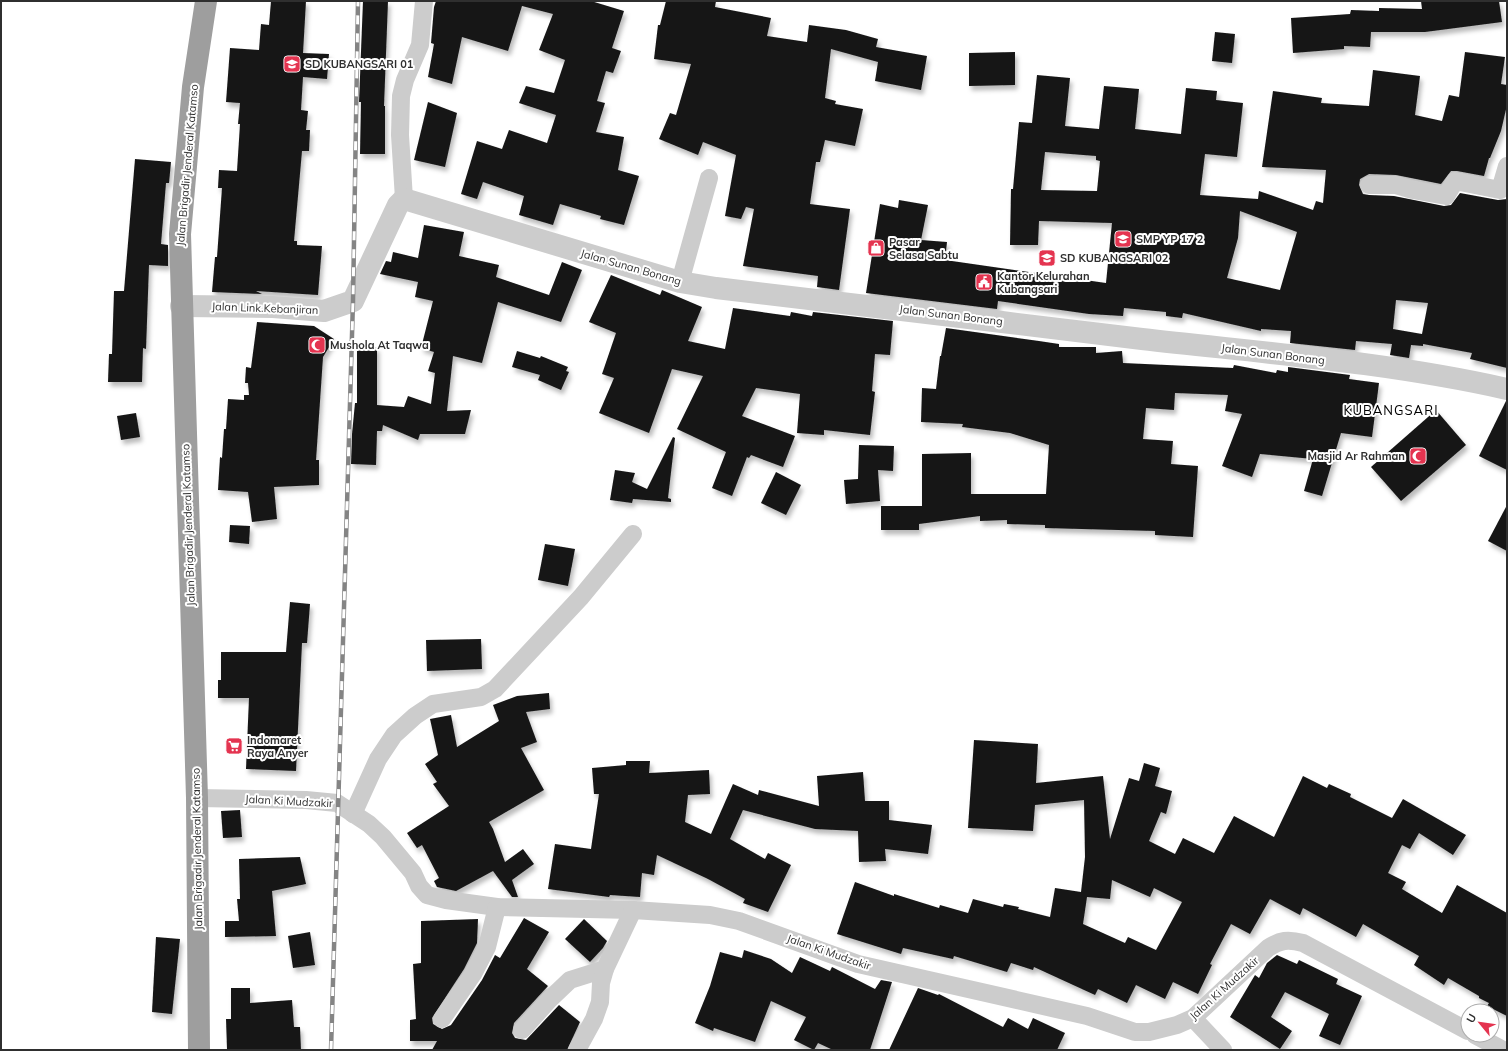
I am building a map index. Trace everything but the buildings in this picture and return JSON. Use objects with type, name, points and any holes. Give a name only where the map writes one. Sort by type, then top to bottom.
[{"type":"highway","name":"Jalan Brigadir Jenderal Katamso","points":[[199,1050],[197,798],[180,234],[193,87],[206,1]]},
{"type":"street","points":[[404,199],[400,134],[401,96],[405,80],[420,45],[424,1]]},
{"type":"street","points":[[1368,185],[1396,185],[1413,190],[1446,196],[1455,181],[1500,190],[1507,166]]},
{"type":"street","points":[[680,282],[709,178]]},
{"type":"street","name":"Jalan Link.Kebanjiran","points":[[181,306],[273,307],[324,311],[353,301],[398,205],[404,199]]},
{"type":"street","name":"Jalan Sunan Bonang","points":[[404,199],[680,282],[716,288],[1142,339],[1301,356],[1466,380],[1507,389]]},
{"type":"street","points":[[353,814],[378,759],[394,735],[415,716],[433,704],[481,697],[495,689],[581,597],[633,534]]},
{"type":"street","name":"Jalan Ki Mudzakir","points":[[197,798],[306,800],[337,803],[369,824],[383,836],[427,895],[446,900],[497,907],[633,910],[710,915],[739,921],[858,964],[1087,1016],[1135,1032],[1149,1032],[1176,1025],[1193,1018],[1268,948],[1278,941],[1289,939],[1303,943],[1460,1027]]},
{"type":"street","points":[[442,1019],[473,974],[487,947],[497,907]]},
{"type":"street","points":[[576,1050],[594,1019],[600,1002],[601,983],[605,969],[633,910]]},
{"type":"street","points":[[522,1030],[549,1000],[570,980],[605,969]]},
{"type":"street","points":[[1193,1018],[1223,1050]]},
{"type":"street","points":[[1490,1043],[1503,1050]]},
{"type":"railway","points":[[331,1050],[353,301],[358,1]]},
{"type":"place","name":"SD KUBANGSARI 01","points":[[292,64]]},
{"type":"place","name":"SMP YP 17 2","points":[[1123,239]]},
{"type":"place","name":"Pasar Selasa Sabtu","points":[[876,248]]},
{"type":"place","name":"SD KUBANGSARI 02","points":[[1047,258]]},
{"type":"place","name":"Kantor Kelurahan Kubangsari","points":[[984,282]]},
{"type":"place","name":"Mushola At Taqwa","points":[[317,345]]},
{"type":"place","name":"Masjid Ar Rahman","points":[[1418,456]]},
{"type":"place","name":"Indomaret Raya Anyer","points":[[234,746]]},
{"type":"district","name":"KUBANGSARI","points":[[1391,410]]}]
